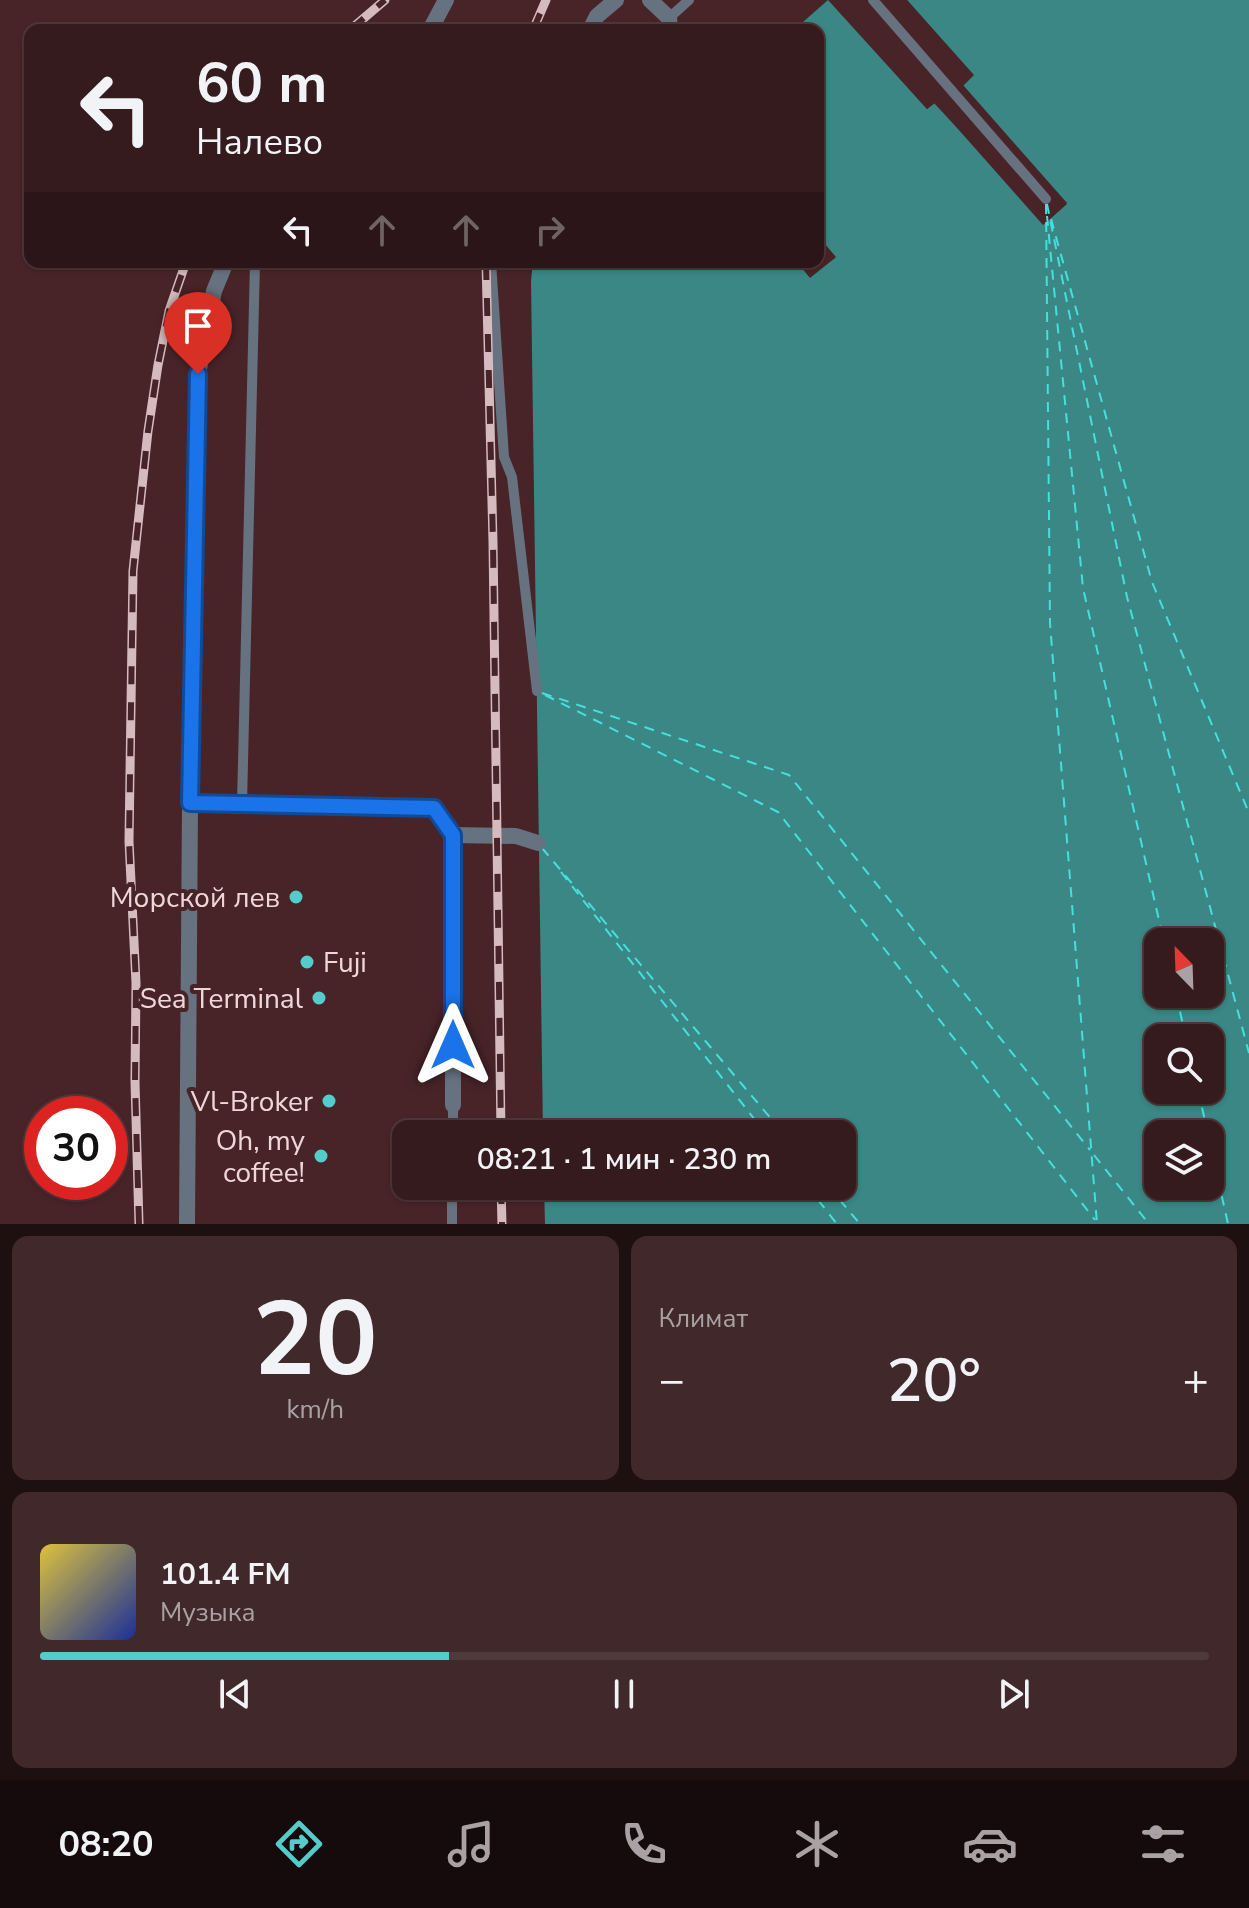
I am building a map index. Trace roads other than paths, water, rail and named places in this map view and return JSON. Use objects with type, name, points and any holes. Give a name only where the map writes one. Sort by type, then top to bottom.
[{"type":"street","points":[[433,24],[446,0]]},
{"type":"street","points":[[593,24],[597,16],[616,0]]},
{"type":"street","points":[[650,0],[670,24]]},
{"type":"street","points":[[187,1224],[190,803],[198,374],[214,291],[224,268]]},
{"type":"street","points":[[190,803],[434,808],[453,835],[453,1105]]},
{"type":"street","points":[[453,835],[516,836],[538,843]]},
{"type":"lane","points":[[670,24],[689,0]]},
{"type":"lane","points":[[873,0],[1046,199]]},
{"type":"lane","points":[[242,804],[255,268]]},
{"type":"lane","points":[[491,268],[504,457],[512,477],[537,691]]},
{"type":"lane","points":[[453,1105],[453,1120]]},
{"type":"lane","points":[[452,1200],[452,1224]]},
{"type":"water","points":[[828,0],[927,109],[934,103],[1046,223],[1067,203],[963,85],[973,75],[907,0],[1249,0],[1249,1224],[545,1224],[544,1200],[856,1200],[856,1120],[543,1120],[532,268],[802,268],[810,277],[835,258],[824,244],[824,24],[801,24]]},
{"type":"railway","points":[[357,24],[385,0]]},
{"type":"railway","points":[[536,24],[546,0]]},
{"type":"railway","points":[[139,1224],[136,983],[129,841],[133,571],[158,365],[169,311],[184,268]]},
{"type":"railway","points":[[486,268],[501,1120]]},
{"type":"railway","points":[[501,1200],[502,1224]]},
{"type":"place","name":"Морской лев","points":[[296,897]]},
{"type":"place","name":"Fuji","points":[[307,962]]},
{"type":"place","name":"Sea Terminal","points":[[319,998]]},
{"type":"place","name":"Vl-Broker","points":[[329,1101]]},
{"type":"place","name":"Oh, my coffee!","points":[[321,1156]]}]
